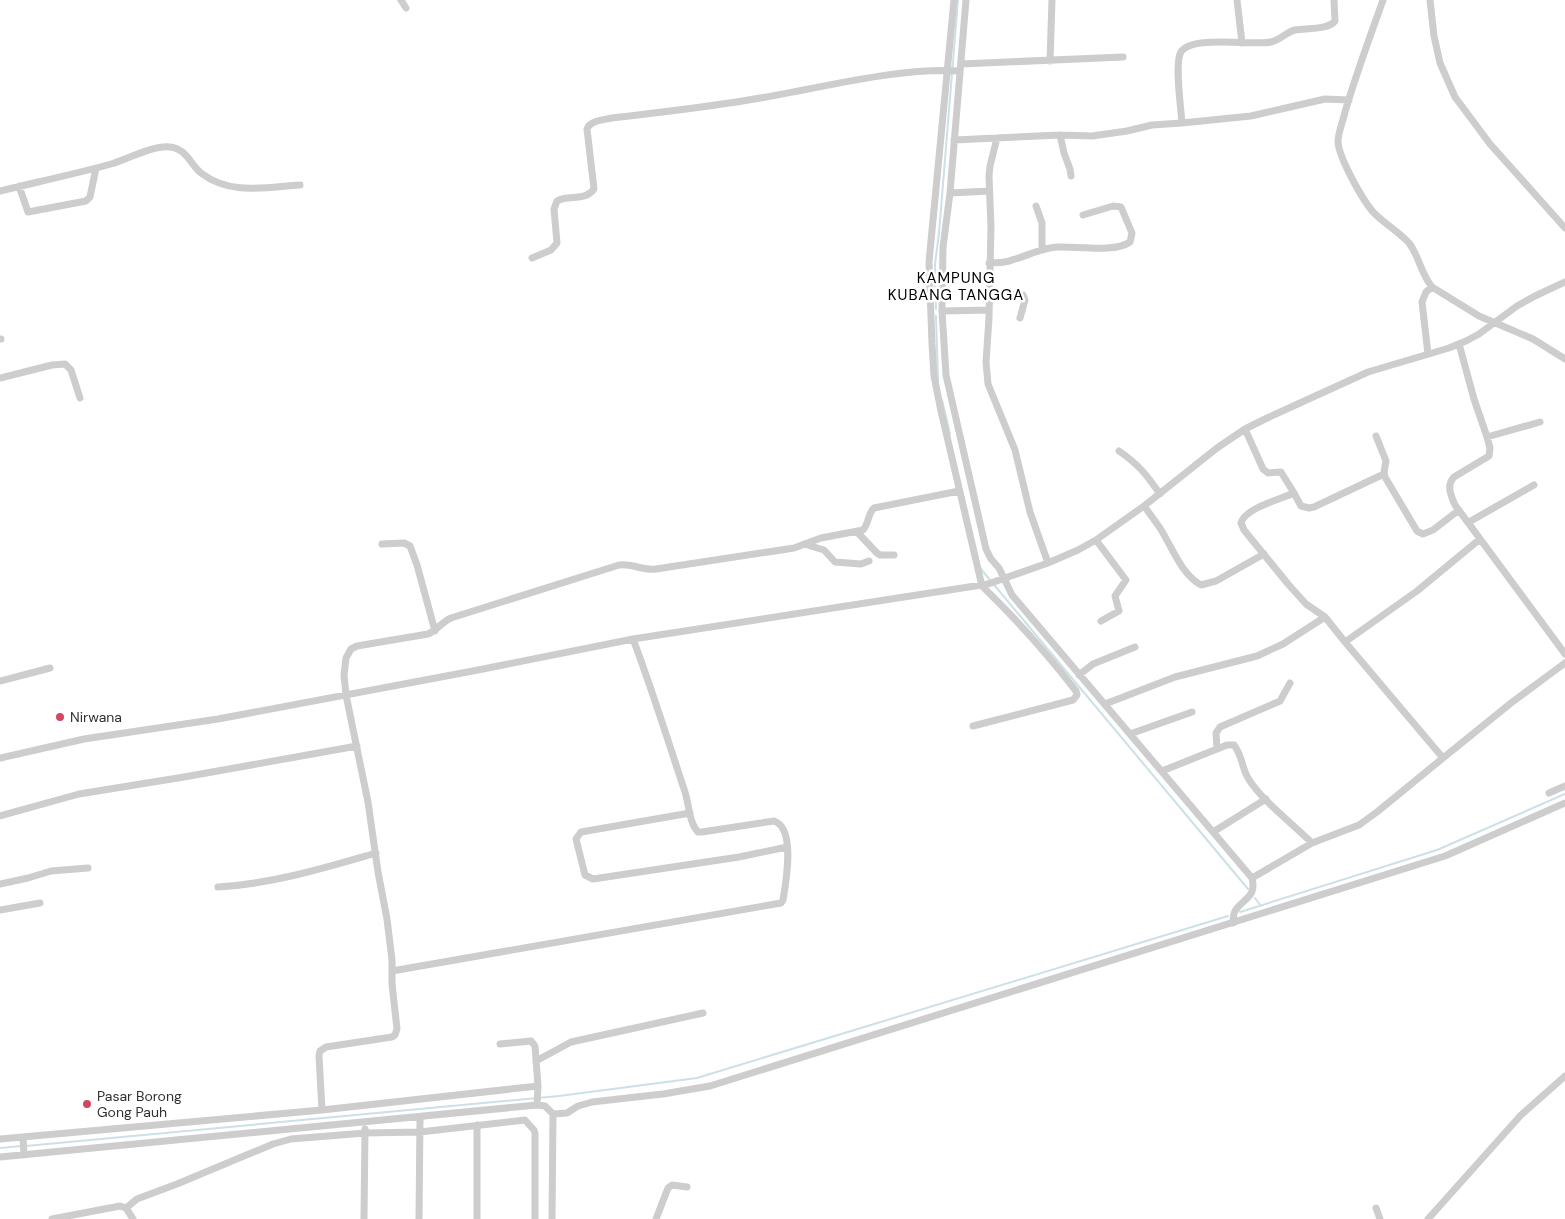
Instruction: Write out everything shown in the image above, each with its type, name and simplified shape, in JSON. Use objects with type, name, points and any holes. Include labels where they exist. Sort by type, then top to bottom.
[{"type":"street","points":[[402,0],[406,8]]},
{"type":"street","points":[[954,0],[954,140],[950,193],[942,249],[942,311],[946,375],[986,549],[991,559],[999,568],[1002,580],[1012,595],[1252,878],[1252,893],[1235,911],[1232,923]]},
{"type":"street","points":[[966,0],[955,70],[940,141],[929,262],[934,376],[959,491],[985,585],[1042,647],[1076,691],[1077,695],[1073,700],[973,726]]},
{"type":"street","points":[[1050,61],[1052,0]]},
{"type":"street","points":[[1238,0],[1242,43]]},
{"type":"street","points":[[1182,123],[1178,70],[1180,54],[1183,49],[1211,42],[1272,42],[1292,30],[1329,25],[1335,21],[1334,0]]},
{"type":"street","points":[[1383,0],[1349,100],[1338,141],[1340,152],[1374,213],[1410,245],[1432,287],[1493,324],[1533,339],[1565,359]]},
{"type":"street","points":[[1430,0],[1434,36],[1440,63],[1455,97],[1490,144],[1565,228]]},
{"type":"street","points":[[532,258],[551,250],[557,243],[554,209],[557,201],[563,198],[585,196],[594,189],[587,129],[587,126],[591,123],[612,118],[759,99],[894,75],[1050,61],[1123,57]]},
{"type":"street","points":[[954,140],[1060,135],[1092,136],[1152,125],[1251,116],[1325,98],[1349,100]]},
{"type":"street","points":[[1060,135],[1071,176]]},
{"type":"street","points":[[997,138],[990,166],[989,191],[991,227],[986,362],[988,384],[1015,450],[1028,506],[1048,563]]},
{"type":"street","points":[[0,191],[96,168],[157,148],[168,147],[184,153],[199,172],[208,178],[235,188],[252,190],[300,185]]},
{"type":"street","points":[[19,186],[28,212],[86,201],[90,197],[96,168]]},
{"type":"street","points":[[950,193],[989,191]]},
{"type":"street","points":[[1036,206],[1042,222],[1042,250]]},
{"type":"street","points":[[989,264],[1010,261],[1042,250],[1058,247],[1124,246],[1130,242],[1132,233],[1120,207],[1113,206],[1083,215]]},
{"type":"street","points":[[929,262],[942,249]]},
{"type":"street","points":[[0,758],[84,739],[218,719],[633,639],[955,588],[985,585],[1002,580],[1048,563],[1096,540],[1245,429],[1311,396],[1368,372],[1459,344],[1479,334],[1517,306],[1565,282]]},
{"type":"street","points":[[1428,354],[1422,302],[1426,292],[1432,287]]},
{"type":"street","points":[[990,293],[1023,295],[1025,300],[1020,318]]},
{"type":"street","points":[[942,311],[989,310]]},
{"type":"street","points":[[1459,344],[1490,448],[1489,456],[1450,480],[1449,487],[1452,499],[1565,654]]},
{"type":"street","points":[[0,378],[52,365],[65,364],[71,370],[80,398]]},
{"type":"street","points":[[1487,437],[1540,422]]},
{"type":"street","points":[[1245,429],[1264,469],[1268,473],[1281,472],[1301,506],[1304,507],[1314,507],[1384,474]]},
{"type":"street","points":[[1376,436],[1386,461],[1384,474],[1405,512],[1420,533],[1433,530],[1459,510]]},
{"type":"street","points":[[1119,452],[1137,464],[1160,494]]},
{"type":"street","points":[[1469,522],[1534,484]]},
{"type":"street","points":[[322,1110],[320,1051],[326,1047],[389,1038],[397,1033],[391,949],[370,810],[346,695],[344,666],[351,649],[357,646],[428,634],[451,618],[621,564],[656,570],[794,548],[821,538],[857,532],[865,528],[871,511],[874,508],[959,491]]},
{"type":"street","points":[[1294,493],[1253,510],[1242,520],[1244,530],[1306,604],[1325,617],[1443,758]]},
{"type":"street","points":[[1144,506],[1160,528],[1192,581],[1200,585],[1216,581],[1264,554]]},
{"type":"street","points":[[857,532],[880,555],[894,555]]},
{"type":"street","points":[[1345,642],[1417,591],[1480,539]]},
{"type":"street","points":[[1096,540],[1126,580],[1115,596],[1119,611],[1117,614],[1101,621]]},
{"type":"street","points":[[382,544],[404,543],[408,544],[412,549],[434,631]]},
{"type":"street","points":[[804,544],[824,550],[836,562],[861,564],[869,561]]},
{"type":"street","points":[[1105,704],[1175,677],[1257,656],[1283,644],[1325,617]]},
{"type":"street","points":[[392,971],[779,904],[783,900],[788,866],[787,847],[785,829],[777,822],[702,832],[698,832],[693,826],[657,704],[633,639]]},
{"type":"street","points":[[1079,675],[1093,664],[1135,647]]},
{"type":"street","points":[[1252,878],[1312,843],[1359,825],[1511,703],[1565,663]]},
{"type":"street","points":[[0,681],[50,668]]},
{"type":"street","points":[[1217,749],[1216,733],[1220,727],[1280,701],[1290,683]]},
{"type":"street","points":[[1130,734],[1192,712]]},
{"type":"street","points":[[1162,771],[1217,749],[1231,744],[1234,745],[1248,778],[1266,799],[1312,843]]},
{"type":"street","points":[[0,816],[79,794],[357,746]]},
{"type":"street","points":[[1549,793],[1565,786]]},
{"type":"street","points":[[1213,832],[1266,799]]},
{"type":"street","points":[[553,1114],[567,1113],[578,1106],[592,1102],[663,1094],[710,1086],[1445,856],[1565,803]]},
{"type":"street","points":[[690,813],[581,832],[576,839],[585,875],[592,879],[739,857],[787,847]]},
{"type":"street","points":[[218,887],[270,880],[327,868],[376,853]]},
{"type":"street","points":[[0,884],[51,871],[88,868]]},
{"type":"street","points":[[0,910],[40,903]]},
{"type":"street","points":[[536,1061],[571,1042],[703,1013]]},
{"type":"street","points":[[500,1044],[531,1041],[534,1046],[536,1061],[537,1103]]},
{"type":"street","points":[[1428,1219],[1520,1115],[1565,1076]]},
{"type":"street","points":[[0,1139],[538,1089]]},
{"type":"street","points":[[0,1158],[24,1154],[420,1118],[537,1103],[545,1106],[553,1114],[552,1219]]},
{"type":"street","points":[[419,1219],[420,1118]]},
{"type":"street","points":[[126,1208],[137,1199],[282,1140],[365,1133],[420,1132],[525,1120],[534,1130],[535,1219]]},
{"type":"street","points":[[364,1219],[365,1123]]},
{"type":"street","points":[[477,1125],[477,1219]]},
{"type":"street","points":[[23,1138],[24,1154]]},
{"type":"street","points":[[656,1219],[668,1188],[672,1185],[687,1186]]},
{"type":"street","points":[[52,1219],[114,1206],[126,1208],[133,1219]]},
{"type":"street","points":[[1376,1208],[1380,1219]]},
{"type":"waterway","points":[[936,309],[935,264],[958,0]]},
{"type":"waterway","points":[[936,316],[938,381]]},
{"type":"waterway","points":[[942,400],[950,434]]},
{"type":"waterway","points":[[980,568],[1248,889]]},
{"type":"waterway","points":[[1240,912],[1437,850],[1565,794]]},
{"type":"waterway","points":[[1255,898],[1261,906]]},
{"type":"waterway","points":[[26,1146],[559,1096],[697,1078],[1228,916]]},
{"type":"waterway","points":[[0,1148],[21,1146]]},
{"type":"place","name":"Nirwana","points":[[60,717]]},
{"type":"place","name":"Pasar Borong Gong Pauh","points":[[87,1104]]},
{"type":"district","name":"KAMPUNG KUBANG TANGGA","points":[[956,286]]}]
